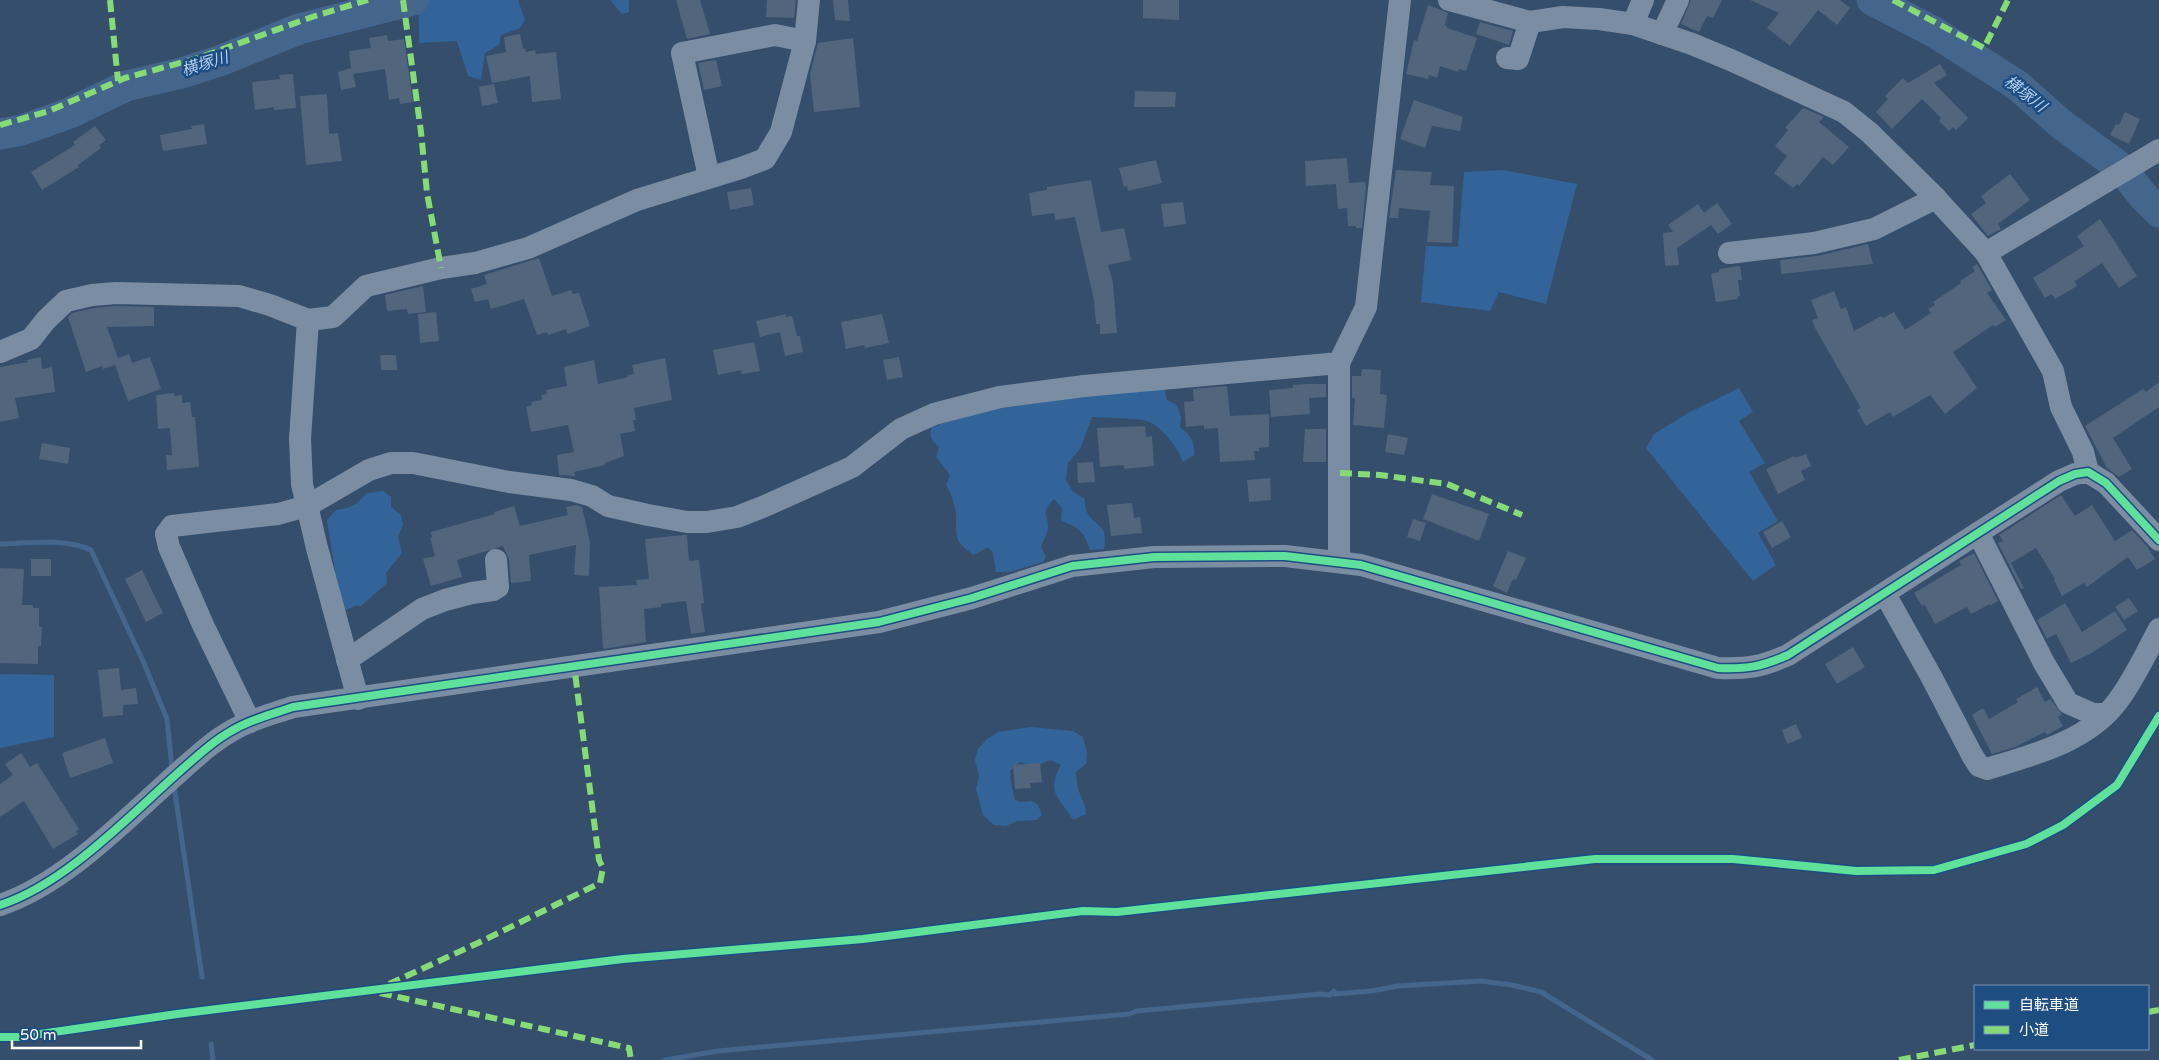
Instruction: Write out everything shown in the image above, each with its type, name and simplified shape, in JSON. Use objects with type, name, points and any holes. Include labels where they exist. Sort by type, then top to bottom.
[{"type":"street","points":[[0,352],[31,339],[46,320],[66,301],[92,295],[116,293],[238,296],[270,305],[308,320],[333,317],[366,286],[441,268],[475,263],[528,248],[637,200],[765,159],[781,132],[805,41],[809,0]]},
{"type":"street","points":[[1338,562],[1340,363],[1366,307],[1400,0]]},
{"type":"street","points":[[1450,0],[1484,4],[1530,22],[1563,17],[1599,19],[1633,24],[1734,61],[1844,112],[1870,134],[1936,198],[1986,254],[2053,371],[2061,406],[2083,452],[2088,472]]},
{"type":"street","points":[[1633,24],[1643,0]]},
{"type":"street","points":[[1662,34],[1678,0]]},
{"type":"street","points":[[1507,58],[1518,59],[1530,22]]},
{"type":"street","points":[[710,177],[682,53],[775,35],[805,41]]},
{"type":"street","points":[[1986,254],[2159,150]]},
{"type":"street","points":[[1729,253],[1814,243],[1874,229],[1936,198]]},
{"type":"street","points":[[308,320],[300,439],[302,484],[358,699]]},
{"type":"street","points":[[250,722],[199,616],[169,547],[166,534],[172,526],[278,514],[307,506],[370,470],[391,463],[413,463],[509,482],[571,490],[592,496],[608,506],[686,522],[708,522],[737,517],[852,467],[901,429],[934,414],[1000,397],[1084,386],[1340,363]]},
{"type":"street","points":[[0,905],[24,895],[81,858],[200,753],[233,730],[293,707],[879,622],[972,598],[1072,566],[1154,556],[1213,555],[1284,556],[1361,565],[1718,668],[1740,669],[1763,666],[1788,655],[2059,480],[2075,474],[2088,472],[2106,483],[2159,540]]},
{"type":"street","points":[[1978,533],[2044,663],[2068,703],[2093,714],[2106,714]]},
{"type":"street","points":[[347,660],[422,609],[445,600],[493,590],[498,586],[496,560]]},
{"type":"street","points":[[1885,594],[1979,766],[1987,770],[2050,749],[2076,736],[2106,714],[2118,702],[2159,629]]},
{"type":"shaded area","points":[[422,0],[518,0],[525,20],[520,28],[501,35],[499,45],[485,53],[481,80],[468,76],[457,41],[419,43],[419,15]]},
{"type":"shaded area","points":[[610,0],[629,0],[629,12],[622,14]]},
{"type":"shaded area","points":[[1503,170],[1577,184],[1546,304],[1499,292],[1490,311],[1421,302],[1426,246],[1458,247],[1464,172]]},
{"type":"shaded area","points":[[1164,385],[1167,400],[1177,405],[1181,417],[1180,427],[1191,439],[1194,446],[1194,455],[1183,462],[1169,438],[1159,428],[1147,421],[1092,417],[1080,449],[1068,463],[1066,480],[1073,492],[1084,498],[1089,516],[1103,529],[1104,549],[1090,550],[1080,531],[1061,521],[1062,508],[1054,499],[1046,511],[1048,528],[1041,547],[1046,557],[1043,562],[1009,572],[996,572],[993,553],[988,547],[974,555],[960,544],[957,538],[954,502],[946,485],[950,475],[936,457],[939,447],[931,438],[932,427],[950,421],[960,414]]},
{"type":"shaded area","points":[[1739,388],[1753,412],[1739,421],[1765,463],[1749,472],[1778,521],[1758,533],[1776,565],[1753,581],[1646,448],[1654,434],[1688,413]]},
{"type":"shaded area","points":[[383,491],[391,497],[391,507],[401,515],[403,525],[398,536],[402,553],[386,573],[387,583],[361,606],[355,606],[344,611],[334,580],[335,570],[327,520],[336,510],[356,504],[367,493]]},
{"type":"shaded area","points":[[0,674],[54,675],[54,737],[0,748]]},
{"type":"shaded area","points":[[1031,727],[1073,731],[1083,737],[1087,753],[1086,764],[1076,772],[1078,789],[1086,814],[1073,820],[1056,795],[1054,783],[1061,765],[1050,760],[1034,767],[1020,762],[1010,771],[1015,800],[1021,802],[1032,801],[1038,805],[1042,815],[1036,820],[1017,821],[1006,826],[994,825],[983,815],[976,789],[979,777],[975,760],[978,749],[987,739],[998,732]]},
{"type":"building","points":[[676,0],[700,0],[710,34],[687,39]]},
{"type":"building","points":[[767,0],[796,0],[794,18],[766,17]]},
{"type":"building","points":[[833,0],[848,0],[850,21],[835,20]]},
{"type":"building","points":[[1143,0],[1179,0],[1179,20],[1143,18]]},
{"type":"building","points":[[1691,0],[1722,0],[1713,18],[1707,16],[1699,32],[1681,24]]},
{"type":"building","points":[[1750,0],[1840,0],[1850,8],[1837,25],[1818,10],[1790,46],[1767,28],[1779,13]]},
{"type":"building","points":[[1428,5],[1448,13],[1445,25],[1447,28],[1477,38],[1466,71],[1459,69],[1458,72],[1440,66],[1437,78],[1429,75],[1428,79],[1406,74],[1414,40],[1417,41]]},
{"type":"building","points":[[1480,22],[1513,31],[1509,45],[1476,34]]},
{"type":"building","points":[[520,34],[523,49],[525,48],[526,52],[535,50],[536,54],[556,52],[561,99],[532,102],[530,76],[492,83],[486,56],[506,52],[504,37]]},
{"type":"building","points":[[387,35],[388,41],[404,39],[413,102],[400,104],[399,98],[389,100],[385,69],[353,74],[356,87],[341,90],[338,72],[351,68],[349,51],[371,48],[369,38]]},
{"type":"building","points":[[853,38],[860,107],[814,112],[810,74],[818,43]]},
{"type":"building","points":[[716,60],[722,86],[704,90],[698,63]]},
{"type":"building","points":[[1940,64],[1947,75],[1934,83],[1968,118],[1956,130],[1953,127],[1949,131],[1939,121],[1941,118],[1922,99],[1892,129],[1876,112],[1888,99],[1885,96],[1903,78],[1908,83]]},
{"type":"building","points":[[293,74],[296,108],[274,110],[274,107],[255,110],[252,82],[280,79],[279,75]]},
{"type":"building","points":[[494,84],[498,103],[482,106],[479,87]]},
{"type":"building","points":[[1135,91],[1176,92],[1175,107],[1134,107]]},
{"type":"building","points":[[327,94],[329,134],[338,133],[342,161],[306,165],[300,96]]},
{"type":"building","points":[[1414,100],[1463,117],[1460,131],[1432,126],[1425,148],[1400,139]]},
{"type":"building","points":[[1803,108],[1824,117],[1819,122],[1849,147],[1833,165],[1823,157],[1799,186],[1797,184],[1793,188],[1774,173],[1787,156],[1775,146],[1788,130],[1785,128]]},
{"type":"building","points":[[2125,112],[2140,119],[2129,144],[2110,135],[2116,124],[2119,125]]},
{"type":"building","points":[[204,124],[207,144],[163,151],[160,135],[192,129],[191,126]]},
{"type":"building","points":[[95,126],[106,140],[99,145],[101,148],[78,165],[79,167],[42,190],[31,172],[75,145],[73,142]]},
{"type":"building","points":[[1347,158],[1349,183],[1365,182],[1362,228],[1348,226],[1347,208],[1338,209],[1336,184],[1306,186],[1305,161]]},
{"type":"building","points":[[1156,160],[1162,183],[1128,191],[1127,186],[1124,187],[1119,168]]},
{"type":"building","points":[[1396,170],[1432,172],[1430,185],[1454,186],[1452,243],[1427,242],[1430,211],[1399,208],[1398,218],[1389,218]]},
{"type":"building","points":[[2010,174],[2030,200],[1998,224],[2001,229],[1988,236],[1971,214],[1986,203],[1981,196]]},
{"type":"building","points":[[1091,180],[1101,232],[1124,228],[1131,260],[1108,265],[1113,283],[1117,333],[1100,334],[1100,324],[1096,324],[1094,300],[1075,217],[1055,220],[1054,213],[1032,216],[1029,193],[1047,190],[1047,187]]},
{"type":"building","points":[[751,188],[754,205],[730,210],[727,192]]},
{"type":"building","points":[[1183,202],[1186,224],[1164,227],[1161,204]]},
{"type":"building","points":[[1717,203],[1732,224],[1718,234],[1711,225],[1677,248],[1679,265],[1665,266],[1663,233],[1673,232],[1668,225],[1698,204],[1704,213]]},
{"type":"building","points":[[2100,219],[2137,276],[2119,288],[2102,263],[2075,281],[2077,286],[2055,299],[2052,294],[2045,298],[2033,278],[2084,246],[2077,236]]},
{"type":"building","points":[[1868,244],[1873,264],[1781,274],[1780,260],[1817,256]]},
{"type":"building","points":[[539,258],[552,296],[571,290],[573,294],[579,293],[590,326],[567,334],[566,329],[548,335],[547,332],[537,335],[524,299],[491,309],[488,299],[475,302],[471,289],[487,284],[484,275]]},
{"type":"building","points":[[1977,264],[1992,290],[1987,293],[2006,320],[1995,327],[1993,325],[1953,352],[1977,388],[1945,414],[1930,395],[1893,417],[1890,412],[1866,426],[1857,410],[1861,408],[1815,328],[1812,320],[1818,318],[1811,300],[1834,291],[1841,309],[1846,307],[1854,331],[1881,316],[1883,318],[1894,312],[1905,330],[1931,313],[1928,309],[1935,305],[1933,302],[1975,271],[1972,267]]},
{"type":"building","points":[[1740,266],[1742,280],[1738,280],[1740,296],[1737,297],[1738,299],[1716,302],[1711,274],[1719,272],[1719,269]]},
{"type":"building","points":[[423,286],[426,312],[408,314],[407,309],[387,311],[385,295]]},
{"type":"building","points":[[116,306],[154,307],[154,326],[107,327],[118,358],[129,354],[132,363],[150,357],[161,389],[128,401],[115,365],[103,369],[102,366],[86,372],[68,317],[72,313]]},
{"type":"building","points":[[436,312],[439,341],[420,343],[418,314]]},
{"type":"building","points":[[786,314],[786,317],[792,316],[797,336],[800,336],[803,352],[785,356],[780,332],[760,337],[756,321]]},
{"type":"building","points":[[882,314],[889,343],[865,348],[864,345],[846,349],[841,322]]},
{"type":"building","points":[[754,342],[760,371],[742,374],[741,370],[718,375],[713,350]]},
{"type":"building","points":[[380,355],[396,355],[397,370],[381,370]]},
{"type":"building","points":[[41,357],[42,369],[52,367],[55,392],[15,398],[19,418],[0,422],[0,367],[28,362],[27,360]]},
{"type":"building","points":[[899,357],[903,377],[887,380],[883,360]]},
{"type":"building","points":[[665,358],[672,400],[634,408],[636,420],[633,420],[635,431],[620,434],[624,456],[605,463],[605,465],[574,472],[575,476],[559,475],[557,455],[574,452],[568,425],[531,432],[526,407],[532,405],[531,402],[542,400],[541,395],[547,394],[546,390],[567,386],[564,367],[594,360],[598,384],[634,374],[632,365]]},
{"type":"building","points":[[1362,369],[1381,370],[1380,394],[1387,395],[1384,428],[1353,425],[1355,398],[1352,398],[1352,376],[1361,376]]},
{"type":"building","points":[[2159,382],[2159,407],[2113,438],[2132,469],[2119,477],[2107,468],[2085,426],[2143,389],[2146,392]]},
{"type":"building","points":[[1326,384],[1326,397],[1309,398],[1310,414],[1271,417],[1269,390],[1293,388],[1293,385]]},
{"type":"building","points":[[1227,386],[1230,416],[1269,414],[1269,447],[1259,448],[1259,451],[1254,451],[1255,460],[1220,462],[1218,428],[1204,429],[1204,425],[1186,427],[1184,402],[1194,401],[1193,389]]},
{"type":"building","points":[[174,393],[174,396],[182,395],[182,403],[190,402],[192,417],[195,417],[199,467],[167,470],[166,455],[172,455],[170,428],[158,429],[156,395]]},
{"type":"building","points":[[1145,426],[1146,437],[1152,436],[1154,466],[1124,469],[1124,465],[1100,467],[1097,428]]},
{"type":"building","points":[[1305,429],[1326,429],[1326,462],[1303,462]]},
{"type":"building","points":[[1388,434],[1408,438],[1404,455],[1385,452]]},
{"type":"building","points":[[42,443],[70,448],[68,464],[39,459]]},
{"type":"building","points":[[1806,454],[1811,466],[1801,471],[1805,480],[1778,494],[1766,469],[1794,456],[1795,458]]},
{"type":"building","points":[[1093,462],[1095,482],[1078,483],[1077,463]]},
{"type":"building","points":[[1270,478],[1271,500],[1249,502],[1247,480]]},
{"type":"building","points":[[1432,494],[1489,514],[1479,541],[1423,519]]},
{"type":"building","points":[[2061,495],[2075,516],[2092,505],[2115,541],[2132,530],[2147,546],[2155,559],[2137,570],[2128,557],[2087,587],[2084,583],[2062,596],[2055,579],[2036,548],[2011,563],[2024,588],[2021,589],[1998,543],[2003,541],[1999,535]]},
{"type":"building","points":[[1132,503],[1134,518],[1140,517],[1142,533],[1111,536],[1107,505]]},
{"type":"building","points":[[576,505],[582,507],[590,542],[589,576],[574,575],[576,545],[529,555],[531,581],[511,583],[509,559],[503,546],[457,560],[462,577],[431,586],[423,559],[435,556],[430,538],[432,537],[431,532],[495,514],[494,512],[514,506],[520,526],[568,515],[566,507]]},
{"type":"building","points":[[1413,519],[1426,523],[1420,541],[1407,537]]},
{"type":"building","points":[[1782,521],[1791,537],[1772,548],[1763,532]]},
{"type":"building","points":[[687,535],[689,561],[699,560],[704,603],[701,604],[705,632],[691,634],[686,601],[661,604],[661,607],[644,609],[646,642],[603,649],[599,587],[637,585],[636,580],[649,579],[645,539]]},
{"type":"building","points":[[1508,551],[1526,558],[1516,580],[1513,579],[1507,593],[1493,586]]},
{"type":"building","points":[[1974,553],[1998,601],[1971,614],[1967,607],[1935,624],[1925,605],[1922,606],[1914,593],[1961,565],[1959,561]]},
{"type":"building","points":[[31,559],[51,559],[51,576],[31,576]]},
{"type":"building","points":[[0,568],[24,569],[22,605],[33,605],[33,608],[39,608],[39,627],[42,627],[41,646],[38,646],[38,664],[0,663]]},
{"type":"building","points":[[142,570],[163,613],[146,622],[125,579]]},
{"type":"building","points":[[2129,598],[2138,611],[2124,620],[2115,607]]},
{"type":"building","points":[[2065,603],[2082,632],[2115,611],[2127,630],[2090,654],[2071,663],[2056,634],[2047,639],[2037,620]]},
{"type":"building","points":[[1853,647],[1865,667],[1837,684],[1825,664]]},
{"type":"building","points":[[119,668],[121,690],[136,688],[138,704],[123,705],[123,715],[103,717],[98,670]]},
{"type":"building","points":[[2037,687],[2045,702],[2050,699],[2062,714],[2058,717],[2063,726],[2047,735],[2045,732],[2015,747],[1992,754],[1972,715],[1983,708],[1989,719],[2018,702],[2016,699]]},
{"type":"building","points":[[1796,724],[1802,738],[1787,744],[1782,730]]},
{"type":"building","points":[[105,738],[113,763],[70,778],[62,753]]},
{"type":"building","points":[[21,753],[30,767],[37,763],[79,829],[76,831],[78,834],[53,849],[24,801],[0,817],[0,784],[13,775],[5,764]]},
{"type":"building","points":[[1040,763],[1042,782],[1030,783],[1031,788],[1015,789],[1013,765]]},
{"type":"waterway","name":"横塚川","points":[[0,134],[22,130],[70,113],[126,86],[182,73],[222,60],[299,29],[413,0]]},
{"type":"waterway","name":"横塚川","points":[[1872,0],[1934,32],[2017,85],[2061,124],[2120,167],[2144,197],[2159,212]]},
{"type":"waterway","points":[[0,544],[58,543],[81,546],[91,550],[143,661],[167,719],[172,768]]},
{"type":"waterway","points":[[174,786],[202,977]]},
{"type":"waterway","points":[[665,1060],[718,1051],[1129,1014],[1137,1011],[1320,994],[1330,995],[1334,991],[1335,994],[1371,991],[1398,986],[1481,981],[1512,985],[1541,992],[1652,1060]]},
{"type":"waterway","points":[[211,1044],[213,1060]]},
{"type":"marked path","points":[[110,0],[118,81]]},
{"type":"marked path","points":[[0,125],[49,111],[125,78],[198,58],[312,17],[368,0]]},
{"type":"marked path","points":[[403,0],[421,132],[427,193],[441,268]]},
{"type":"marked path","points":[[1893,0],[1984,48],[2008,0]]},
{"type":"marked path","points":[[1340,473],[1380,475],[1447,484],[1522,515]]},
{"type":"marked path","points":[[389,984],[600,883],[603,868],[599,860],[574,665]]},
{"type":"marked path","points":[[380,993],[629,1048],[631,1060]]},
{"type":"marked path","points":[[2149,1012],[2159,1010]]},
{"type":"marked path","points":[[1899,1060],[1974,1045]]},
{"type":"cycle path","points":[[0,905],[24,895],[72,866],[219,739],[247,723],[293,707],[879,622],[972,598],[1072,566],[1154,557],[1285,556],[1361,565],[1718,668],[1738,668],[1762,665],[1788,655],[2059,481],[2075,474],[2088,472],[2106,483],[2159,540]]},
{"type":"cycle path","points":[[0,1037],[20,1037],[177,1014],[623,959],[863,939],[1083,911],[1117,912],[1595,859],[1733,859],[1856,871],[1934,870],[2026,844],[2063,825],[2117,785],[2159,716]]}]
